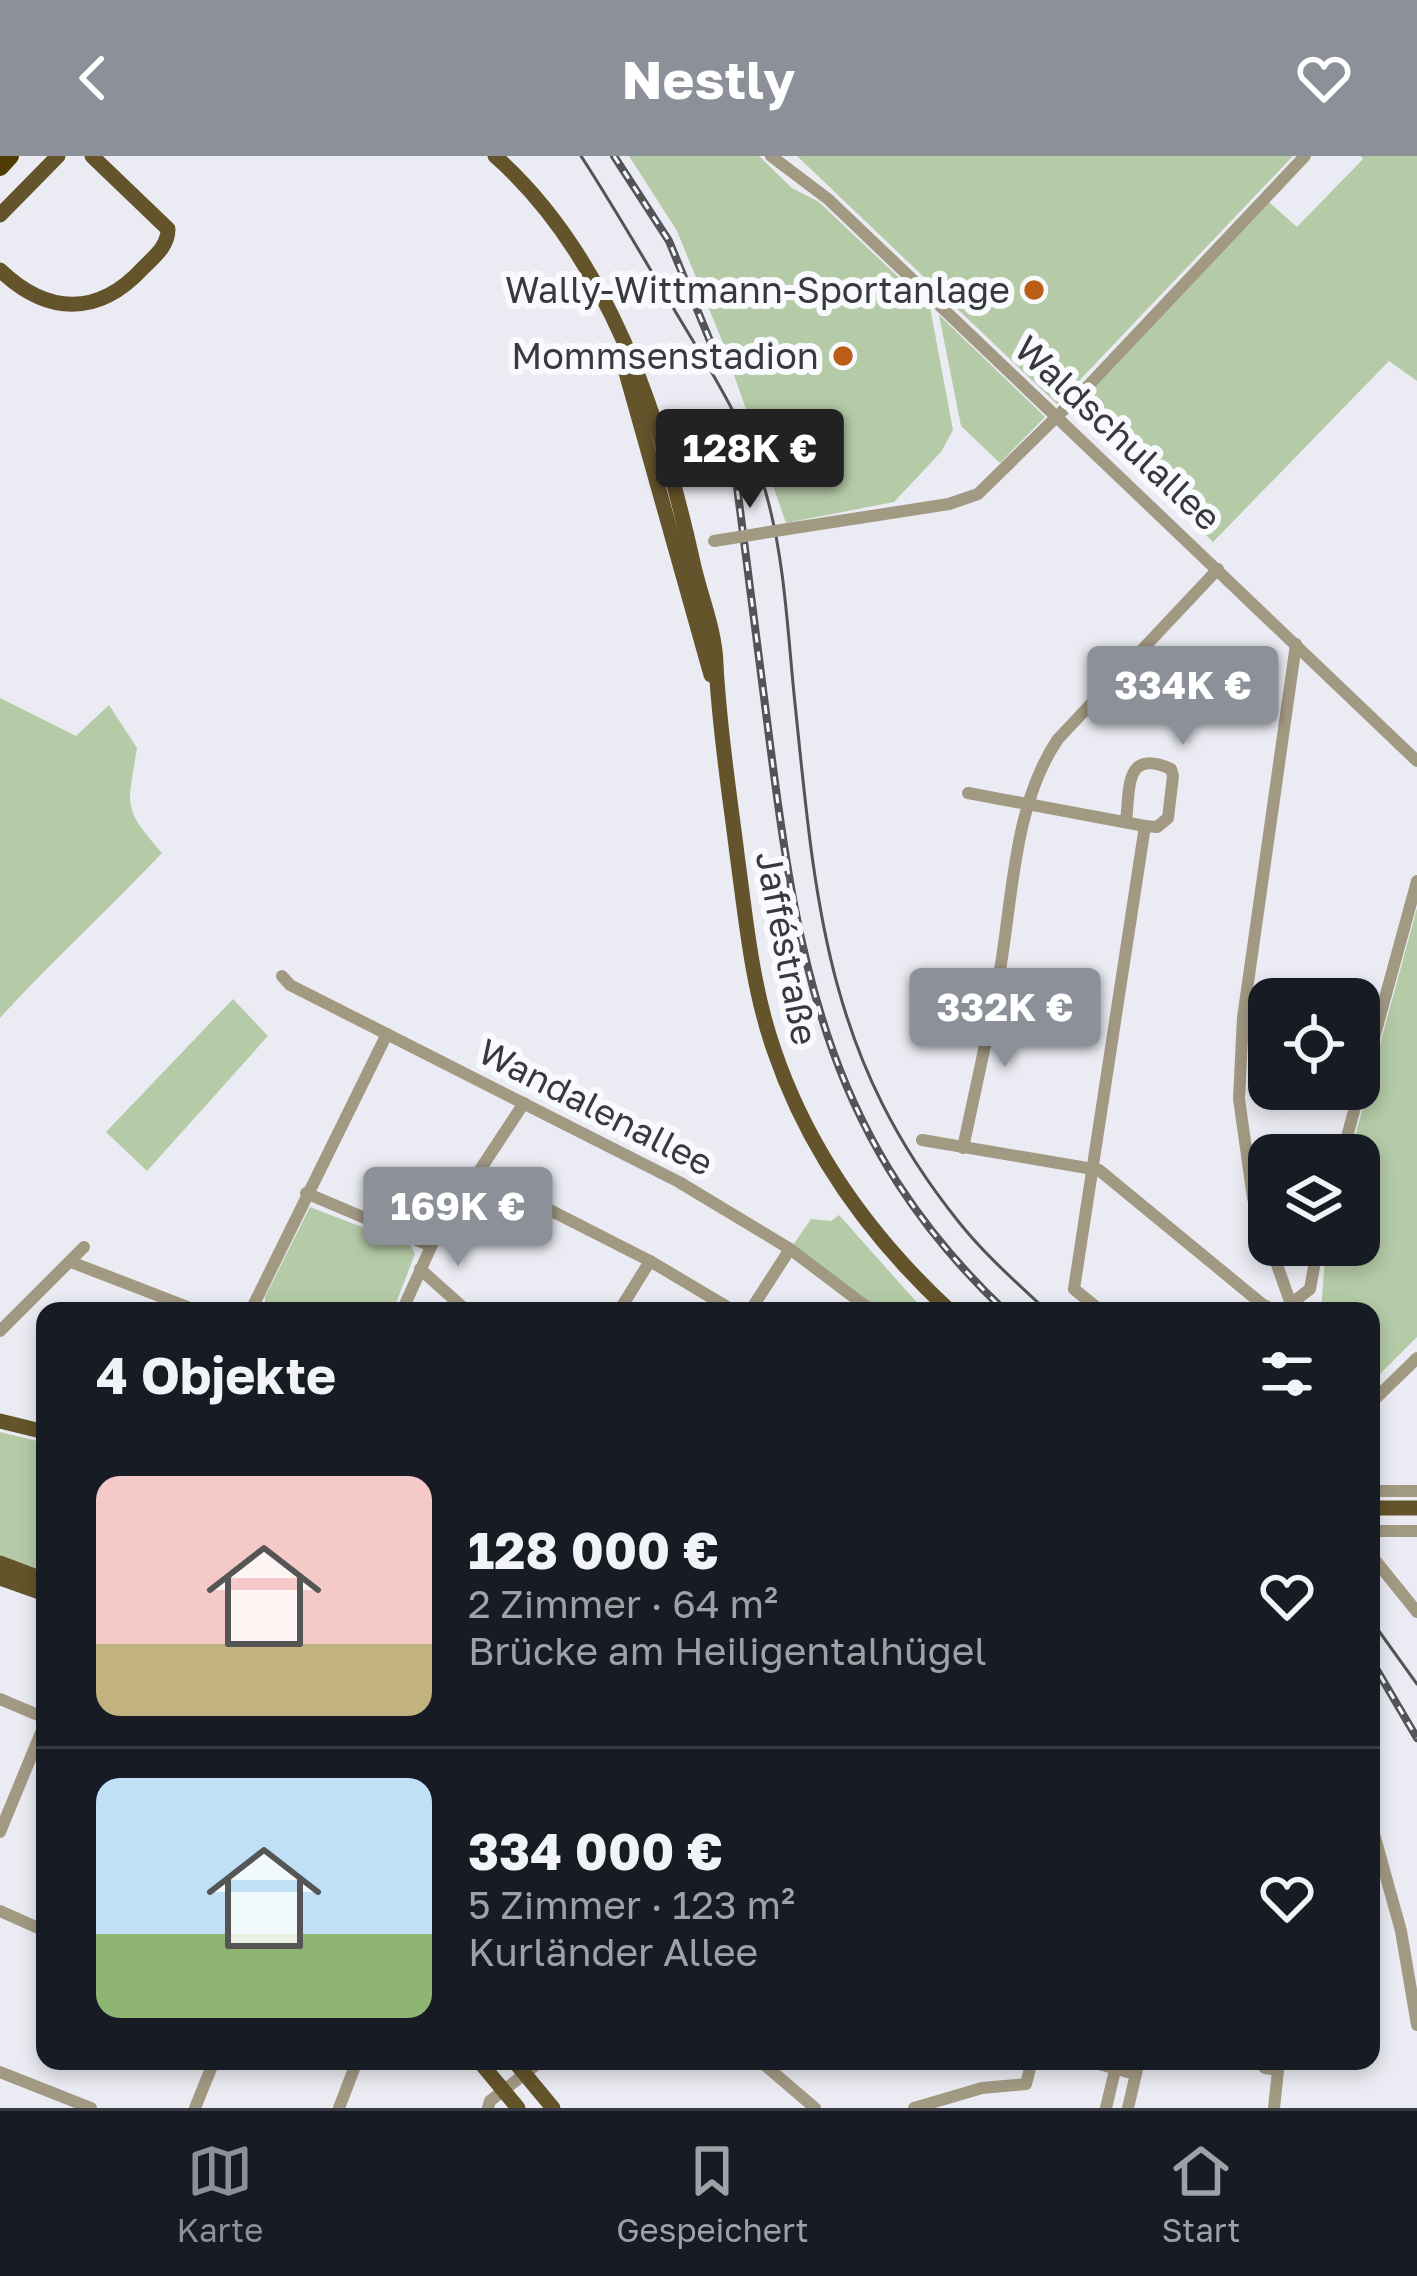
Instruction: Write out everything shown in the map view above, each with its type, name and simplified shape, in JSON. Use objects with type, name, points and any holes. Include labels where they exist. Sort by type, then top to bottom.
[{"type":"highway","points":[[0,166],[10,156]]},
{"type":"main road","points":[[0,215],[58,156]]},
{"type":"main road","points":[[0,270],[44,301],[93,302],[117,291],[166,244],[168,229],[92,156]]},
{"type":"main road","name":"Jafféstraße","points":[[495,156],[566,234],[621,343],[623,364],[714,647],[750,951],[778,1061],[806,1127],[836,1180],[935,1302]]},
{"type":"main road","points":[[5,1419],[36,1429]]},
{"type":"main road","points":[[1380,1508],[1417,1508]]},
{"type":"main road","points":[[0,1563],[36,1577]]},
{"type":"main road","points":[[0,1578],[36,1591]]},
{"type":"main road","points":[[486,2070],[518,2108]]},
{"type":"main road","points":[[521,2070],[553,2108]]},
{"type":"street","name":"Waldschulallee","points":[[772,156],[829,199],[1417,761]]},
{"type":"street","points":[[682,547],[965,500],[989,485],[1305,156]]},
{"type":"street","points":[[963,1148],[1038,770],[1058,739],[1218,569]]},
{"type":"street","points":[[1296,644],[1243,1018],[1239,1099],[1253,1198],[1298,1302]]},
{"type":"street","points":[[968,794],[1028,806],[1145,826],[1157,827],[1168,818],[1171,769],[1137,765],[1126,822]]},
{"type":"street","points":[[1090,1302],[1074,1289],[1145,826]]},
{"type":"street","points":[[1348,1134],[1417,881]]},
{"type":"street","name":"Wandalenallee","points":[[282,976],[290,985],[679,1182],[790,1249],[860,1302]]},
{"type":"street","points":[[252,1302],[387,1034]]},
{"type":"street","points":[[406,1302],[431,1246],[524,1103]]},
{"type":"street","points":[[922,1140],[1099,1170],[1260,1302]]},
{"type":"street","points":[[477,1173],[650,1261],[719,1302]]},
{"type":"street","points":[[306,1193],[431,1246]]},
{"type":"street","points":[[0,1331],[84,1247]]},
{"type":"street","points":[[756,1302],[790,1249]]},
{"type":"street","points":[[625,1302],[650,1261]]},
{"type":"street","points":[[70,1262],[174,1302]]},
{"type":"street","points":[[1301,1302],[1310,1289],[1314,1266]]},
{"type":"street","points":[[420,1269],[457,1302]]},
{"type":"street","points":[[1380,1394],[1417,1358]]},
{"type":"street","points":[[1380,1491],[1417,1491]]},
{"type":"street","points":[[1380,1531],[1417,1531]]},
{"type":"street","points":[[1380,1566],[1417,1612]]},
{"type":"street","points":[[0,1699],[36,1716]]},
{"type":"street","points":[[0,1832],[36,1742]]},
{"type":"street","points":[[1380,1856],[1404,1944],[1417,2025]]},
{"type":"street","points":[[0,1911],[36,1926]]},
{"type":"street","points":[[195,2108],[210,2070]]},
{"type":"street","points":[[339,2108],[354,2070]]},
{"type":"street","points":[[488,2108],[517,2070]]},
{"type":"street","points":[[770,2070],[814,2108]]},
{"type":"street","points":[[914,2108],[982,2088],[1026,2084],[1030,2070]]},
{"type":"street","points":[[1106,2108],[1115,2070]]},
{"type":"street","points":[[1110,2090],[1129,2102],[1136,2070]]},
{"type":"street","points":[[1274,2108],[1278,2070]]},
{"type":"street","points":[[0,2072],[91,2108]]},
{"type":"green space","name":"Mommsenstadion","points":[[629,156],[759,156],[792,188],[819,202],[930,307],[953,430],[941,452],[894,502],[786,523],[721,338],[677,231]]},
{"type":"green space","name":"Wally-Wittmann-Sportanlage","points":[[797,156],[1293,156],[1057,404]]},
{"type":"green space","points":[[1361,156],[1417,156],[1417,381],[1389,361],[1213,542],[1073,407],[1269,202],[1297,227]]},
{"type":"green space","points":[[939,315],[1045,417],[1000,463],[961,426]]},
{"type":"green space","points":[[0,698],[76,736],[109,705],[137,748],[130,795],[134,815],[162,853],[0,1018]]},
{"type":"green space","points":[[1417,908],[1417,1337],[1380,1374],[1380,1302],[1322,1302],[1324,1266],[1380,1266],[1380,1134],[1356,1134],[1362,1110],[1380,1110],[1380,1044]]},
{"type":"green space","points":[[233,999],[268,1036],[147,1171],[106,1132]]},
{"type":"green space","points":[[310,1207],[411,1246],[415,1254],[396,1302],[265,1302]]},
{"type":"green space","points":[[839,1215],[916,1302],[868,1302],[793,1245],[811,1219],[831,1221]]},
{"type":"green space","points":[[0,1432],[36,1441],[36,1572],[0,1558]]},
{"type":"tram line","points":[[581,156],[715,378],[759,472],[782,577],[822,918],[855,1041],[915,1161],[968,1233],[1037,1302]]},
{"type":"tram line","points":[[1380,1633],[1417,1684]]},
{"type":"railway","points":[[614,156],[669,241],[715,353]]},
{"type":"railway","points":[[733,455],[794,905],[833,1051],[861,1119],[899,1184],[946,1248],[997,1302]]},
{"type":"railway","points":[[1380,1675],[1417,1738]]},
{"type":"place","name":"Wally-Wittmann-Sportanlage","points":[[1034,290]]},
{"type":"place","name":"Mommsenstadion","points":[[843,356]]}]
